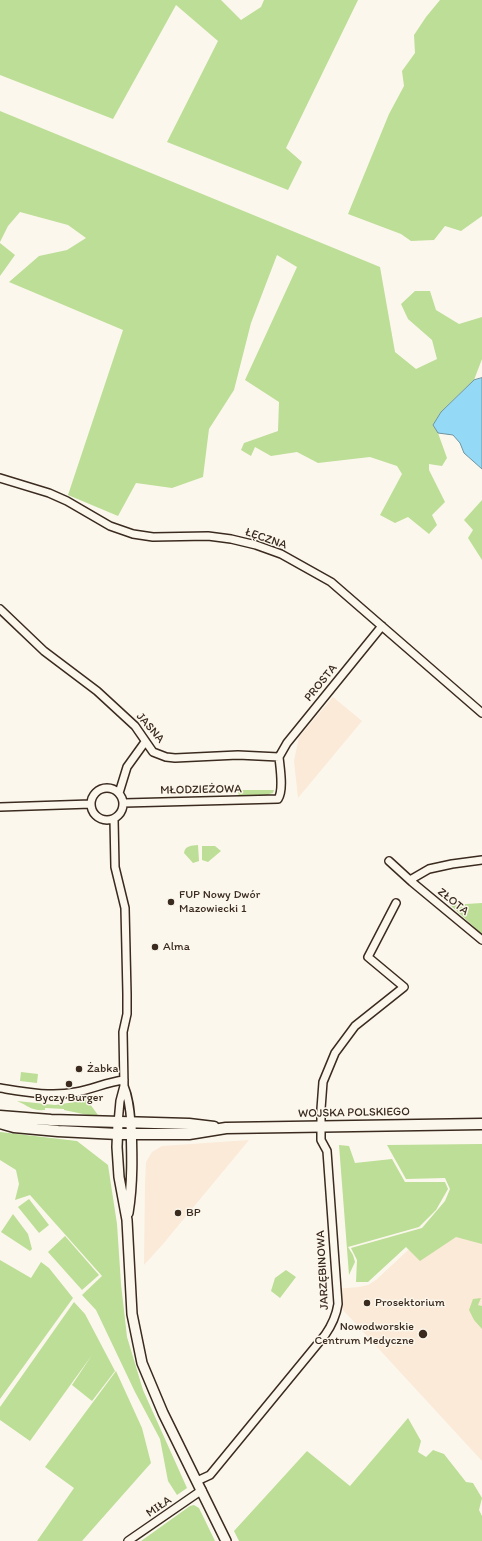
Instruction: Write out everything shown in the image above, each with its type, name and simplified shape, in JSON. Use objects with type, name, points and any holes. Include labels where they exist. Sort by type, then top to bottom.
[{"type":"main road","name":"WOJSKA POLSKIEGO","points":[[0,1116],[118,1123],[189,1124],[226,1128],[482,1124]]},
{"type":"main road","name":"WOJSKA POLSKIEGO","points":[[0,1123],[14,1127],[58,1132],[132,1135],[189,1134],[226,1128]]},
{"type":"street","name":"ŁĘCZNA","points":[[0,478],[49,493],[67,501],[110,526],[133,534],[153,536],[208,536],[231,539],[256,545],[281,554],[331,582],[482,713]]},
{"type":"street","name":"JASNA","points":[[0,609],[44,651],[97,691],[135,726],[153,752],[166,757],[175,758],[238,755],[279,757]]},
{"type":"street","name":"PROSTA","points":[[279,757],[287,743],[382,626]]},
{"type":"street","points":[[119,793],[127,768],[145,742]]},
{"type":"street","name":"MŁODZIEŻOWA","points":[[124,803],[278,799],[281,790],[279,757]]},
{"type":"street","points":[[105,788],[113,789],[119,793],[124,803],[123,809],[119,815],[114,819],[107,820],[95,815],[91,804],[93,797],[98,791],[105,788]]},
{"type":"street","points":[[0,806],[91,804]]},
{"type":"street","points":[[114,819],[115,867],[125,908],[127,1014],[123,1032],[124,1083],[120,1102],[118,1134],[120,1177],[127,1220],[132,1314],[142,1364],[163,1413],[226,1541]]},
{"type":"street","points":[[410,880],[429,869],[482,860]]},
{"type":"street","name":"ZŁOTA","points":[[389,861],[482,940]]},
{"type":"street","name":"JARZĘBINOWA","points":[[199,1486],[236,1444],[325,1335],[333,1324],[337,1314],[338,1304],[327,1151],[321,1140],[323,1082],[335,1053],[355,1026],[404,987],[368,957],[396,903]]},
{"type":"street","points":[[0,1088],[45,1094],[67,1094],[86,1090],[114,1081],[124,1083]]},
{"type":"street","points":[[124,1083],[130,1105],[132,1135],[131,1197],[127,1220]]},
{"type":"street","name":"MIŁA","points":[[128,1541],[199,1486]]},
{"type":"shaded area","points":[[333,697],[362,721],[298,798],[294,761],[299,737]]},
{"type":"shaded area","points":[[249,1140],[144,1265],[146,1162],[152,1152],[162,1146]]},
{"type":"shaded area","name":"Nowodworskie Centrum Medyczne","points":[[482,1181],[482,1461],[343,1310],[339,1303],[335,1289],[359,1287],[368,1285],[376,1280]]},
{"type":"green space","points":[[0,0],[221,0],[241,20],[261,7],[264,0],[358,0],[286,148],[302,162],[288,190],[167,142],[218,41],[176,5],[113,119],[0,75]]},
{"type":"green space","points":[[440,0],[482,0],[482,216],[461,231],[445,226],[434,240],[411,241],[401,234],[348,214],[389,114],[404,86],[402,71],[415,53],[414,35]]},
{"type":"green space","points":[[0,111],[380,267],[395,352],[416,369],[437,359],[432,340],[408,319],[401,304],[415,291],[430,291],[436,310],[459,324],[482,317],[482,359],[474,380],[441,412],[433,425],[438,433],[447,458],[442,466],[429,464],[429,470],[445,502],[432,515],[437,525],[429,534],[408,517],[395,523],[380,515],[402,474],[397,466],[370,457],[318,463],[297,452],[271,456],[255,447],[251,456],[241,450],[244,443],[278,431],[279,402],[245,380],[297,267],[277,255],[251,323],[234,390],[209,429],[203,477],[172,488],[136,483],[118,516],[68,495],[123,330],[9,282],[39,256],[67,250],[86,238],[68,225],[20,212],[8,226],[0,242]]},
{"type":"green space","points":[[0,243],[15,255],[0,276]]},
{"type":"green space","points":[[482,500],[482,560],[468,538],[473,530],[464,520]]},
{"type":"green space","points":[[238,790],[274,790],[268,797],[239,797]]},
{"type":"green space","points":[[198,845],[199,861],[193,863],[184,853],[189,846]]},
{"type":"green space","points":[[202,846],[215,846],[221,851],[208,862],[202,860]]},
{"type":"green space","points":[[482,903],[482,934],[450,905]]},
{"type":"green space","points":[[21,1072],[38,1074],[37,1083],[20,1081]]},
{"type":"green space","points":[[87,1100],[98,1115],[88,1115],[64,1109],[45,1108],[45,1110],[36,1110],[17,1101],[55,1105]]},
{"type":"green space","points":[[0,1132],[77,1141],[108,1165],[117,1224],[121,1284],[127,1337],[143,1390],[187,1488],[177,1495],[168,1481],[160,1439],[135,1392],[96,1310],[82,1295],[102,1276],[30,1195],[15,1200],[19,1184],[16,1170],[0,1160]]},
{"type":"green space","points":[[482,1144],[482,1244],[456,1237],[420,1261],[406,1247],[368,1282],[356,1282],[357,1260],[351,1248],[422,1228],[445,1201],[450,1189],[445,1178],[406,1179],[387,1145]]},
{"type":"green space","points":[[339,1145],[349,1146],[355,1163],[392,1159],[405,1182],[445,1182],[448,1189],[436,1210],[419,1227],[348,1247],[355,1262],[349,1275]]},
{"type":"green space","points":[[29,1199],[49,1225],[39,1233],[18,1207]]},
{"type":"green space","points":[[13,1214],[28,1234],[32,1249],[30,1251],[1,1232]]},
{"type":"green space","points":[[65,1236],[99,1275],[82,1290],[48,1252]]},
{"type":"green space","points":[[0,1260],[31,1278],[41,1262],[49,1268],[73,1298],[0,1399]]},
{"type":"green space","points":[[286,1270],[296,1277],[280,1298],[271,1291],[275,1278]]},
{"type":"green space","points":[[481,1298],[478,1305],[482,1306],[482,1329],[474,1320],[469,1310],[473,1299]]},
{"type":"green space","points":[[74,1302],[85,1314],[115,1371],[92,1401],[72,1385],[92,1355],[30,1441],[0,1420],[0,1407]]},
{"type":"green space","points":[[116,1371],[142,1428],[151,1463],[82,1541],[37,1541],[74,1488],[45,1467]]},
{"type":"green space","points":[[408,1418],[421,1441],[418,1452],[426,1457],[433,1450],[444,1454],[466,1482],[473,1483],[482,1498],[479,1510],[482,1516],[482,1541],[239,1541],[234,1531],[307,1451],[350,1486]]},
{"type":"green space","points":[[194,1505],[199,1508],[215,1541],[141,1541],[190,1506]]},
{"type":"water","points":[[482,378],[482,469],[464,453],[460,443],[453,435],[438,433],[433,425],[441,412],[474,380]]},
{"type":"place","name":"FUP Nowy Dwór Mazowiecki 1","points":[[171,902]]},
{"type":"place","name":"Alma","points":[[155,947]]},
{"type":"place","name":"Żabka","points":[[79,1069]]},
{"type":"place","name":"Byczy Burger","points":[[69,1084]]},
{"type":"place","name":"BP","points":[[178,1213]]},
{"type":"place","name":"Prosektorium","points":[[367,1303]]},
{"type":"place","name":"Nowodworskie Centrum Medyczne","points":[[423,1334]]}]
